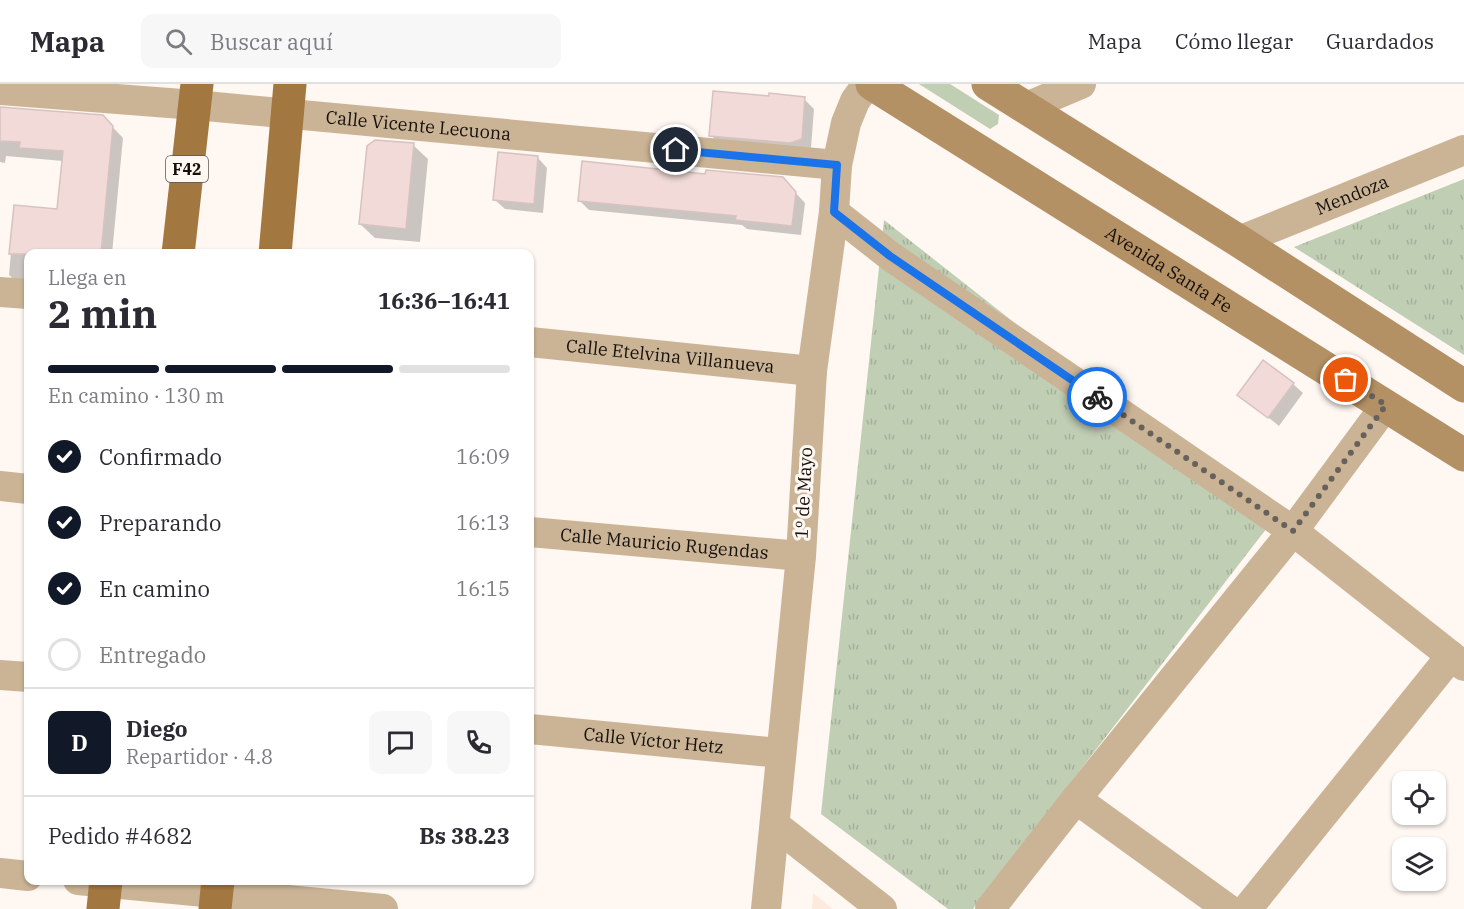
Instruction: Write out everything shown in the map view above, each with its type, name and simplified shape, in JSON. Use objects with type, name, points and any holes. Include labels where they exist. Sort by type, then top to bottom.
[{"type":"main road","name":"Avenida Santa Fe","points":[[872,84],[1464,455]]},
{"type":"main road","points":[[988,84],[1239,241],[1464,386]]},
{"type":"main road","name":"F42","points":[[179,249],[196,95]]},
{"type":"main road","points":[[275,249],[288,99]]},
{"type":"street","name":"1º de Mayo","points":[[766,909],[801,556],[812,371],[834,212],[837,165],[846,123],[855,101],[867,84]]},
{"type":"street","points":[[1024,108],[1082,84]]},
{"type":"street","name":"Calle Vicente Lecuona","points":[[0,90],[288,99],[837,165]]},
{"type":"street","name":"Mendoza","points":[[1239,241],[1464,150]]},
{"type":"street","points":[[834,212],[890,256],[1293,531],[1457,661],[1247,909]]},
{"type":"street","points":[[0,292],[24,294]]},
{"type":"street","name":"Calle Etelvina Villanueva","points":[[534,342],[812,371]]},
{"type":"street","points":[[990,909],[1293,531],[1386,405]]},
{"type":"street","points":[[0,486],[24,489]]},
{"type":"street","name":"Calle Mauricio Rugendas","points":[[534,532],[801,556]]},
{"type":"street","points":[[0,675],[24,678]]},
{"type":"street","name":"Calle Víctor Hetz","points":[[534,729],[780,753]]},
{"type":"street","points":[[1076,799],[1228,909]]},
{"type":"street","points":[[775,825],[882,909]]},
{"type":"street","points":[[0,873],[24,876]]},
{"type":"street","points":[[98,888],[216,894],[383,909]]},
{"type":"shaded area","points":[[813,893],[833,909],[812,909]]},
{"type":"green space","points":[[919,84],[950,84],[999,115],[998,124],[990,129]]},
{"type":"green space","points":[[1464,179],[1464,355],[1294,247]]},
{"type":"green space","points":[[884,220],[1270,524],[973,909],[948,909],[821,814]]},
{"type":"building","points":[[713,91],[805,97],[802,139],[790,143],[709,136]]},
{"type":"building","points":[[0,107],[103,115],[113,126],[101,249],[24,249],[24,254],[9,254],[14,205],[57,209],[63,151],[19,148],[20,142],[0,141]]},
{"type":"building","points":[[375,140],[414,143],[406,229],[359,224],[367,146]]},
{"type":"building","points":[[498,152],[538,156],[534,204],[493,200]]},
{"type":"building","points":[[582,161],[705,174],[706,170],[783,177],[796,192],[792,226],[735,220],[736,216],[578,201]]},
{"type":"building","points":[[1263,360],[1294,383],[1268,418],[1237,395]]},
{"type":"way so far","points":[[1097,397],[1293,531],[1386,405],[1346,380]]},
{"type":"route","points":[[676,150],[837,165],[834,212],[890,256],[1097,397]]}]
